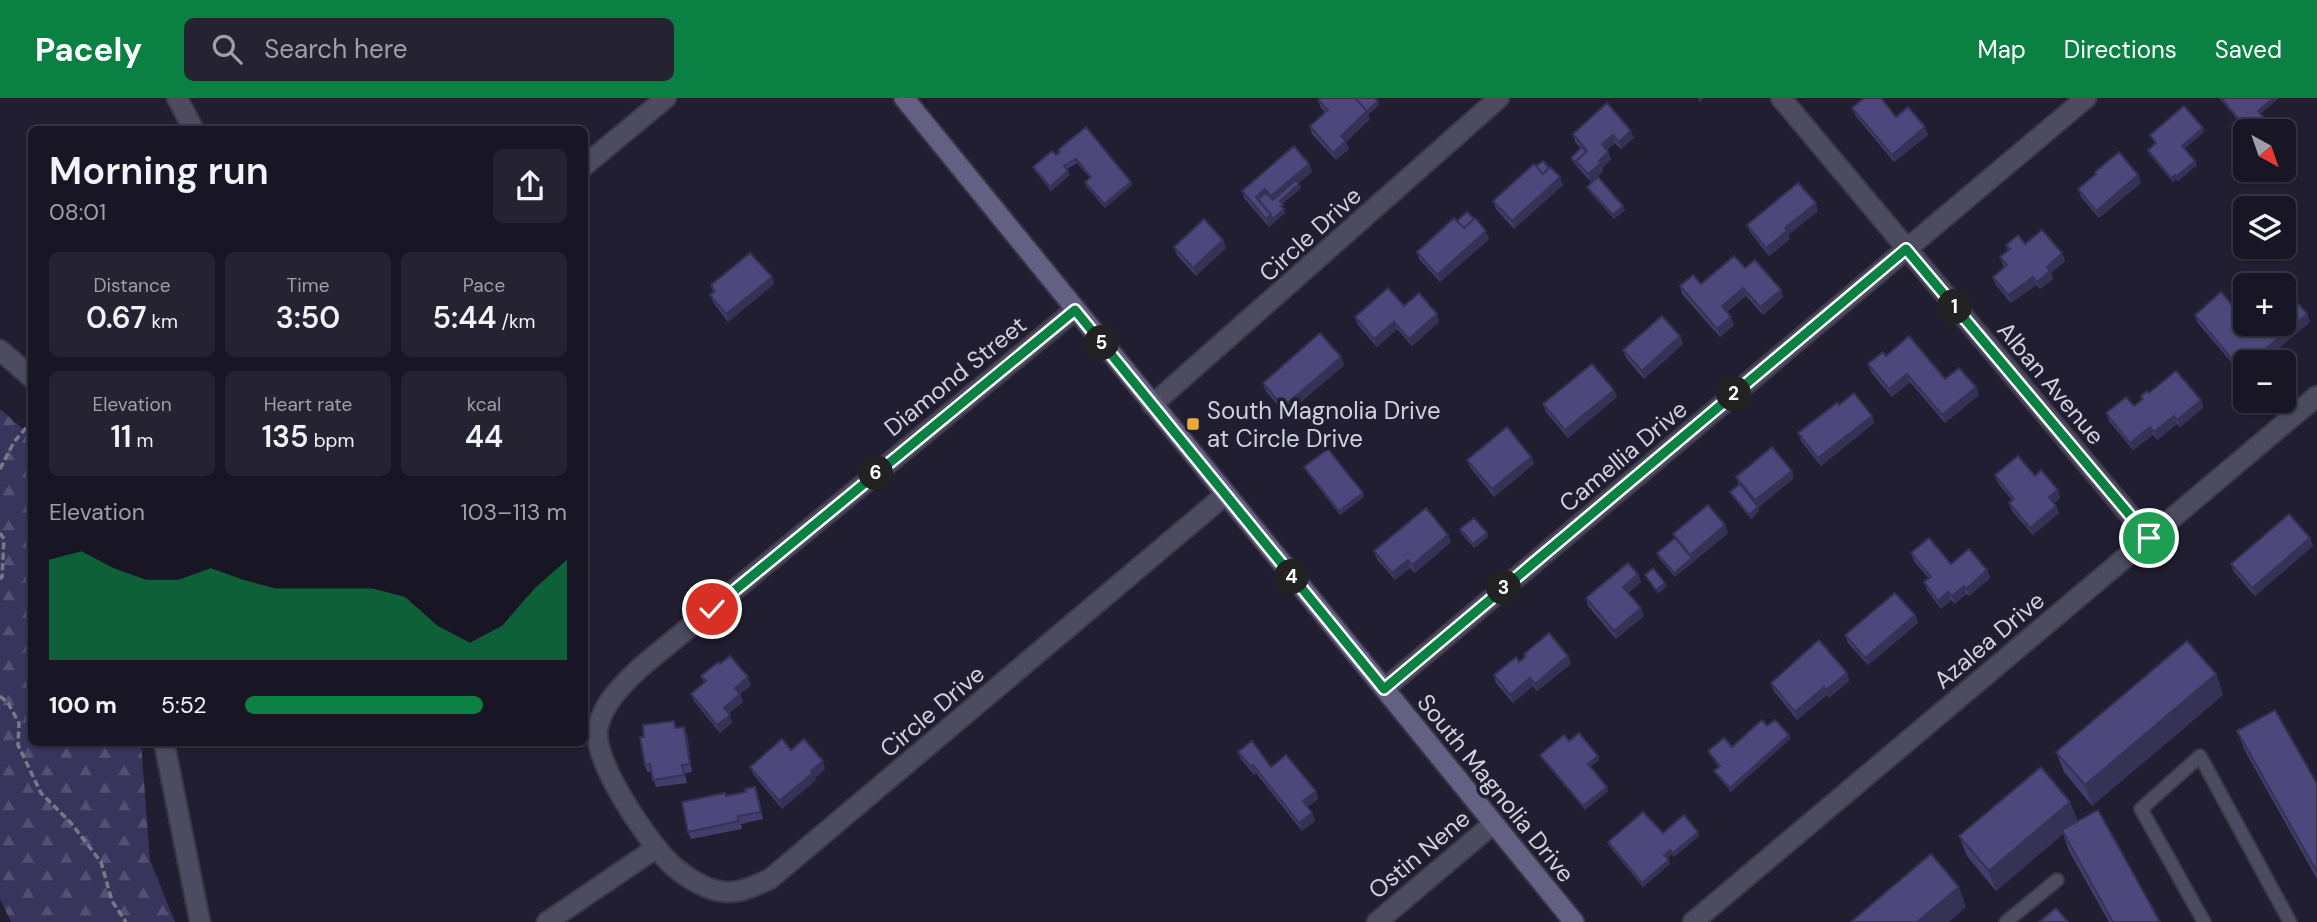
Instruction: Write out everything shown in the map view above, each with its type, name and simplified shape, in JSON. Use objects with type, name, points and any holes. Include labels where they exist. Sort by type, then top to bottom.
[{"type":"main road","name":"South Magnolia Drive","points":[[904,98],[1574,922]]},
{"type":"street","points":[[177,98],[192,126]]},
{"type":"street","points":[[588,163],[666,98]]},
{"type":"street","name":"Circle Drive","points":[[1152,405],[1499,98]]},
{"type":"street","name":"Alban Avenue","points":[[1782,98],[2149,538]]},
{"type":"street","name":"Camellia Drive","points":[[1384,689],[2086,98]]},
{"type":"street","name":"Diamond Street","points":[[656,848],[607,770],[600,744],[597,730],[606,707],[618,689],[640,667],[1075,310]]},
{"type":"street","points":[[0,350],[28,374]]},
{"type":"street","name":"Azalea Drive","points":[[1693,922],[2317,396]]},
{"type":"street","name":"Circle Drive","points":[[656,848],[691,879],[719,891],[742,891],[770,879],[1225,495]]},
{"type":"street","points":[[165,746],[200,922]]},
{"type":"street","name":"Ostin Nene","points":[[1377,922],[1493,824]]},
{"type":"street","points":[[547,922],[656,848]]},
{"type":"lane","points":[[2204,922],[2141,809],[2200,757],[2290,922]]},
{"type":"lane","points":[[2006,922],[2057,880]]},
{"type":"path","points":[[0,469],[14,442],[28,426]]},
{"type":"path","points":[[0,533],[4,539],[0,579]]},
{"type":"path","points":[[0,696],[8,703],[19,723],[18,745],[41,793],[71,823],[101,862],[113,901],[126,922]]},
{"type":"green space","points":[[0,409],[28,433],[28,746],[141,746],[150,860],[175,922],[11,922],[0,899]]},
{"type":"building","points":[[1355,98],[1367,111],[1341,136],[1346,141],[1333,153],[1310,126],[1328,110],[1318,100]]},
{"type":"building","points":[[1355,98],[1375,98],[1378,101],[1367,111]]},
{"type":"building","points":[[1864,98],[1881,98],[1896,117],[1908,107],[1925,127],[1892,155],[1852,108]]},
{"type":"building","points":[[2221,98],[2273,98],[2258,111],[2265,119],[2238,119]]},
{"type":"building","points":[[1607,103],[1631,131],[1619,142],[1613,135],[1602,144],[1608,152],[1599,161],[1601,163],[1588,174],[1576,161],[1587,151],[1573,134]]},
{"type":"building","points":[[2184,106],[2203,128],[2182,146],[2195,161],[2171,178],[2148,150],[2156,143],[2150,135]]},
{"type":"building","points":[[1086,127],[1131,182],[1104,204],[1085,182],[1091,177],[1076,159],[1064,166],[1068,171],[1050,187],[1033,167],[1052,151],[1056,155],[1060,152],[1058,150]]},
{"type":"building","points":[[1294,146],[1309,164],[1271,196],[1265,189],[1256,197],[1271,215],[1266,219],[1242,191]]},
{"type":"building","points":[[1582,147],[1586,152],[1576,161],[1578,165],[1571,158]]},
{"type":"building","points":[[2119,152],[2138,175],[2096,211],[2078,189]]},
{"type":"building","points":[[1543,161],[1549,168],[1543,174],[1536,166]]},
{"type":"building","points":[[1534,164],[1543,174],[1550,167],[1560,177],[1512,221],[1493,201]]},
{"type":"building","points":[[1598,177],[1623,206],[1613,215],[1587,187]]},
{"type":"building","points":[[1296,180],[1299,184],[1280,201],[1284,209],[1273,219],[1258,199],[1266,193],[1273,200]]},
{"type":"building","points":[[1798,183],[1816,203],[1785,228],[1787,231],[1766,248],[1747,225]]},
{"type":"building","points":[[1467,212],[1474,219],[1464,228],[1457,221]]},
{"type":"building","points":[[1454,218],[1464,228],[1475,218],[1486,231],[1437,275],[1417,252]]},
{"type":"building","points":[[1204,219],[1223,240],[1193,268],[1174,247]]},
{"type":"building","points":[[2042,230],[2062,253],[2047,267],[2050,271],[2037,282],[2033,277],[2008,295],[1993,277],[2007,265],[2000,257],[2010,249],[2006,245],[2018,235],[2025,244]]},
{"type":"building","points":[[750,253],[772,277],[726,314],[710,295],[715,291],[711,285]]},
{"type":"building","points":[[1734,256],[1745,268],[1755,260],[1781,290],[1760,307],[1743,288],[1722,306],[1731,317],[1717,329],[1680,286],[1693,275],[1701,284]]},
{"type":"building","points":[[1388,288],[1404,306],[1419,293],[1437,314],[1409,339],[1394,322],[1374,339],[1355,317]]},
{"type":"building","points":[[2221,292],[2233,306],[2233,336],[2281,336],[2264,350],[2233,350],[2233,360],[2195,315]]},
{"type":"building","points":[[2296,301],[2307,314],[2296,323]]},
{"type":"building","points":[[1662,316],[1680,336],[1642,371],[1623,350]]},
{"type":"building","points":[[1320,333],[1341,357],[1283,407],[1263,383]]},
{"type":"building","points":[[1909,336],[1945,379],[1959,368],[1976,387],[1942,415],[1907,374],[1889,389],[1868,364],[1883,352],[1886,356]]},
{"type":"building","points":[[1592,364],[1614,390],[1565,430],[1543,404]]},
{"type":"building","points":[[2176,371],[2201,400],[2177,420],[2174,416],[2154,432],[2150,427],[2130,443],[2106,413],[2126,397],[2134,406],[2143,399],[2141,396],[2147,391],[2149,393]]},
{"type":"building","points":[[1854,393],[1872,416],[1818,458],[1798,433]]},
{"type":"building","points":[[1507,427],[1531,457],[1492,489],[1467,460]]},
{"type":"building","points":[[1772,447],[1792,471],[1755,500],[1736,477]]},
{"type":"building","points":[[1328,449],[1363,493],[1339,511],[1304,467]]},
{"type":"building","points":[[2018,456],[2035,476],[2041,470],[2058,490],[2049,497],[2056,506],[2030,528],[2009,503],[2014,499],[1995,475]]},
{"type":"building","points":[[1740,484],[1758,507],[1749,515],[1730,492]]},
{"type":"building","points":[[1708,505],[1725,525],[1690,555],[1673,534]]},
{"type":"building","points":[[1426,508],[1448,535],[1412,565],[1408,560],[1392,573],[1374,551]]},
{"type":"building","points":[[2289,514],[2310,538],[2252,588],[2231,564]]},
{"type":"building","points":[[1474,518],[1487,533],[1473,544],[1460,529]]},
{"type":"building","points":[[1675,538],[1692,558],[1674,573],[1657,553]]},
{"type":"building","points":[[1929,538],[1951,564],[1969,549],[1987,570],[1966,589],[1964,586],[1952,596],[1948,592],[1938,601],[1924,582],[1931,577],[1911,553]]},
{"type":"building","points":[[1628,563],[1638,574],[1623,587],[1641,608],[1614,631],[1586,598]]},
{"type":"building","points":[[1653,568],[1665,583],[1656,590],[1645,575]]},
{"type":"building","points":[[1895,593],[1915,615],[1865,658],[1845,635]]},
{"type":"building","points":[[1549,633],[1568,656],[1535,684],[1530,678],[1510,695],[1494,675],[1516,657],[1519,662],[1526,656],[1524,654]]},
{"type":"building","points":[[1819,640],[1847,673],[1826,690],[1824,687],[1795,712],[1771,683]]},
{"type":"building","points":[[2187,641],[2216,674],[2085,785],[2056,752]]},
{"type":"building","points":[[730,656],[748,677],[735,688],[740,694],[724,708],[730,715],[717,725],[691,694],[706,681],[701,676]]},
{"type":"building","points":[[2275,710],[2317,784],[2317,872],[2237,731]]},
{"type":"building","points":[[1762,720],[1767,726],[1775,720],[1789,735],[1730,788],[1714,771],[1720,766],[1708,751],[1724,738],[1732,747]]},
{"type":"building","points":[[674,721],[675,728],[684,727],[690,764],[682,765],[684,775],[653,780],[650,764],[645,765],[640,737],[644,737],[643,725]]},
{"type":"building","points":[[1579,733],[1598,756],[1588,764],[1607,787],[1583,806],[1540,755],[1564,735],[1569,741]]},
{"type":"building","points":[[782,739],[791,750],[804,739],[823,761],[811,771],[813,773],[779,801],[750,767]]},
{"type":"building","points":[[1252,741],[1271,767],[1286,755],[1316,791],[1303,801],[1312,813],[1299,823],[1253,765],[1251,767],[1238,752]]},
{"type":"building","points":[[2041,767],[2070,802],[1989,871],[1959,836]]},
{"type":"building","points":[[755,787],[761,812],[738,816],[739,821],[688,832],[682,802],[725,793],[726,796],[746,792],[745,789]]},
{"type":"building","points":[[2098,810],[2160,922],[2113,922],[2062,830]]},
{"type":"building","points":[[1643,812],[1663,833],[1684,815],[1698,832],[1673,853],[1670,850],[1664,855],[1669,860],[1642,883],[1608,842]]},
{"type":"building","points":[[1931,854],[1959,887],[1917,922],[1851,922]]},
{"type":"building","points":[[2056,908],[2068,922],[2039,922]]},
{"type":"place","name":"South Magnolia Drive at Circle Drive","points":[[1193,424]]},
{"type":"route","points":[[712,609],[1075,310],[1384,689],[1906,249],[2149,538]]}]
